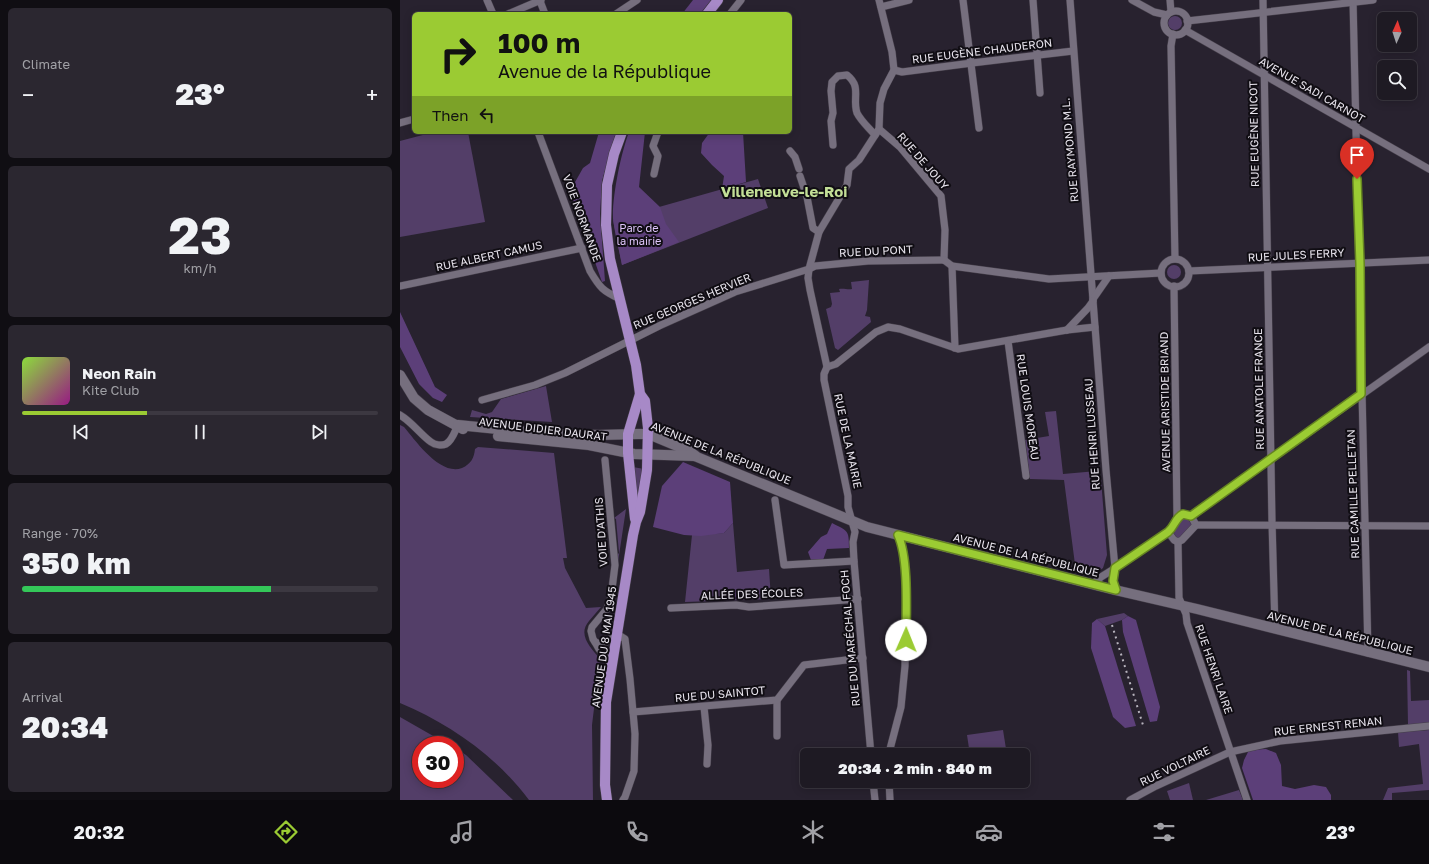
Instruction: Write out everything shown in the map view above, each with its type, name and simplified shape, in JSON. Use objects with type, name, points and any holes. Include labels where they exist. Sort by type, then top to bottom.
[{"type":"main road","points":[[709,12],[718,0]]},
{"type":"main road","name":"AVENUE DU 8 MAI 1945","points":[[621,134],[614,154],[607,185],[606,225],[609,252],[636,364],[640,394],[628,434],[628,453],[636,522]]},
{"type":"main road","name":"AVENUE DIDIER DAURAT","points":[[400,375],[414,398],[428,410],[445,420],[458,425],[470,433],[589,445],[628,453],[697,456]]},
{"type":"main road","name":"AVENUE DU 8 MAI 1945","points":[[607,800],[605,785],[606,702],[636,522],[640,512],[647,470],[648,434],[645,401],[640,394]]},
{"type":"main road","name":"AVENUE DIDIER DAURAT","points":[[458,425],[547,434],[628,434]]},
{"type":"main road","name":"AVENUE DE LA RÉPUBLIQUE","points":[[628,434],[648,434],[867,527],[1429,668]]},
{"type":"street","points":[[488,0],[492,12]]},
{"type":"street","points":[[513,12],[541,0],[544,12]]},
{"type":"street","points":[[619,12],[637,0]]},
{"type":"street","points":[[732,12],[741,0]]},
{"type":"street","points":[[877,132],[880,103],[884,89],[894,70],[892,52],[880,4],[909,0]]},
{"type":"street","points":[[963,0],[979,128]]},
{"type":"street","points":[[1033,0],[1040,93]]},
{"type":"street","name":"RUE RAYMOND M.L.","points":[[1070,0],[1093,300]]},
{"type":"street","points":[[1132,0],[1154,12],[1169,14],[1178,12],[1181,13],[1187,21],[1185,30],[1180,34],[1173,34],[1165,28],[1164,21],[1169,14],[1170,0]]},
{"type":"street","name":"RUE EUGÈNE NICOT","points":[[1263,0],[1268,268]]},
{"type":"street","points":[[1187,21],[1353,1],[1373,0]]},
{"type":"street","name":"RUE CAMILLE PELLETAN","points":[[1353,1],[1368,652]]},
{"type":"street","name":"AVENUE SADI CARNOT","points":[[1185,30],[1429,169]]},
{"type":"street","points":[[1173,34],[1171,46],[1175,259]]},
{"type":"street","name":"RUE EUGÈNE CHAUDERON","points":[[894,70],[902,72],[1074,51]]},
{"type":"street","name":"RUE DE JOUY","points":[[833,145],[831,121],[833,113],[831,91],[832,82],[838,76],[847,75],[855,83],[856,108],[858,115],[877,132],[900,147],[941,196],[945,230],[944,260]]},
{"type":"street","points":[[400,123],[412,120]]},
{"type":"street","name":"RUE DE LA MAIRIE","points":[[851,520],[848,507],[848,496],[824,380],[826,367],[808,278],[819,232],[847,185],[849,168],[858,160],[877,132]]},
{"type":"street","name":"VOIE NORMANDE","points":[[539,134],[590,271],[599,286],[606,292],[620,299]]},
{"type":"street","points":[[654,174],[658,156],[653,146],[657,134]]},
{"type":"street","points":[[790,151],[795,157],[807,197],[813,228],[819,232]]},
{"type":"street","name":"RUE ALBERT CAMUS","points":[[400,286],[582,248]]},
{"type":"street","points":[[1175,259],[1182,261],[1189,271],[1185,282],[1174,286],[1166,284],[1161,273],[1164,264],[1167,261],[1175,259]]},
{"type":"street","points":[[944,260],[952,266],[1049,279],[1161,273]]},
{"type":"street","name":"RUE DU PONT","points":[[809,269],[815,266],[868,261],[944,260]]},
{"type":"street","name":"RUE JULES FERRY","points":[[1189,271],[1429,260]]},
{"type":"street","points":[[952,266],[954,348]]},
{"type":"street","name":"RUE ANATOLE FRANCE","points":[[1268,268],[1275,630]]},
{"type":"street","name":"RUE GEORGES HERVIER","points":[[482,400],[535,385],[564,373],[629,340],[735,292],[809,269]]},
{"type":"street","points":[[1067,330],[1088,308],[1110,276]]},
{"type":"street","name":"AVENUE ARISTIDE BRIAND","points":[[1174,286],[1177,517]]},
{"type":"street","name":"RUE HENRI LUSSEAU","points":[[1093,300],[1106,478],[1115,568],[1113,581],[1116,590]]},
{"type":"street","points":[[826,367],[836,364],[876,332],[888,327],[900,329],[954,348],[964,348],[1067,330],[1095,327]]},
{"type":"street","name":"RUE LOUIS MOREAU","points":[[1008,341],[1026,476]]},
{"type":"street","points":[[1191,516],[1429,347]]},
{"type":"street","points":[[400,415],[411,423],[432,443],[441,446],[447,444],[452,438],[458,425]]},
{"type":"street","name":"VOIE D'ATHIS","points":[[595,642],[591,632],[592,627],[601,619],[607,609],[611,597],[615,565],[605,460]]},
{"type":"street","points":[[775,500],[784,566],[854,561]]},
{"type":"street","points":[[1093,584],[1168,532],[1173,528],[1177,517],[1183,514],[1191,516],[1196,525]]},
{"type":"street","name":"RUE DU MARÉCHAL FOCH","points":[[851,520],[855,532],[853,542],[854,561],[870,748]]},
{"type":"street","points":[[1168,532],[1174,540],[1178,542],[1182,540],[1196,525],[1429,526]]},
{"type":"street","points":[[890,748],[901,707],[905,677],[906,581],[902,544],[898,535]]},
{"type":"street","name":"RUE HENRI LAIRE","points":[[1178,542],[1178,595],[1186,614],[1187,623],[1247,800]]},
{"type":"street","name":"ALLÉE DES ÉCOLES","points":[[671,608],[736,605],[749,607],[858,599]]},
{"type":"street","points":[[595,642],[600,644],[605,643],[617,634],[625,639],[635,734],[634,772],[623,800]]},
{"type":"street","points":[[595,642],[612,665]]},
{"type":"street","name":"RUE DU SAINTOT","points":[[633,712],[777,700],[804,665],[863,658]]},
{"type":"street","points":[[777,700],[777,736]]},
{"type":"street","points":[[704,707],[708,745],[707,764]]},
{"type":"street","name":"RUE ERNEST RENAN","points":[[1230,752],[1280,741],[1429,726]]},
{"type":"street","name":"RUE VOLTAIRE","points":[[1130,800],[1156,786],[1230,752]]},
{"type":"street","points":[[874,788],[875,800]]},
{"type":"street","points":[[889,788],[890,800]]},
{"type":"green space","points":[[693,0],[711,0],[702,12],[684,12]]},
{"type":"green space","points":[[1172,16],[1178,16],[1182,20],[1182,26],[1178,30],[1172,30],[1168,26],[1168,20]]},
{"type":"green space","points":[[426,134],[468,134],[485,222],[400,237],[400,141]]},
{"type":"green space","points":[[598,134],[615,134],[602,181],[600,214],[605,281],[602,282],[570,191],[583,168],[590,163]]},
{"type":"green space","points":[[628,134],[645,134],[639,187],[660,207],[666,224],[679,242],[622,265],[613,219],[613,210],[623,151]]},
{"type":"green space","points":[[709,134],[743,134],[746,182],[722,189],[724,176],[701,153],[702,143]]},
{"type":"green space","name":"Parc de la mairie","points":[[758,179],[768,208],[622,265],[613,220]]},
{"type":"green space","points":[[1174,265],[1179,267],[1181,272],[1179,277],[1174,279],[1169,277],[1167,272],[1169,267]]},
{"type":"green space","points":[[869,280],[867,310],[865,316],[870,317],[871,322],[838,350],[835,348],[826,309],[831,307],[832,304],[830,293],[840,292],[839,289],[852,289],[851,282]]},
{"type":"green space","points":[[400,312],[435,387],[447,395],[442,402],[433,398],[419,384],[400,347]]},
{"type":"green space","points":[[546,386],[552,422],[470,417],[472,410],[486,414],[492,412],[501,399]]},
{"type":"green space","points":[[1056,411],[1063,474],[1097,471],[1099,472],[1099,477],[1101,479],[1107,555],[1103,568],[1092,576],[1076,572],[1064,480],[1030,479],[1025,440],[1049,436],[1045,412]]},
{"type":"green space","points":[[400,425],[404,427],[429,456],[445,467],[454,469],[462,468],[468,465],[473,458],[475,449],[478,447],[554,453],[567,558],[563,558],[565,568],[586,608],[601,607],[589,621],[584,631],[589,646],[600,659],[592,725],[593,800],[529,800],[502,769],[464,738],[464,736],[461,736],[419,711],[400,703]]},
{"type":"green space","points":[[683,462],[730,482],[733,523],[724,533],[701,536],[684,535],[653,527],[662,486]]},
{"type":"green space","points":[[633,467],[644,469],[640,496],[636,498]]},
{"type":"green space","points":[[626,509],[618,562],[617,555],[619,553],[616,519],[614,518]]},
{"type":"green space","points":[[1186,517],[1191,523],[1191,527],[1179,538],[1177,538],[1174,533],[1180,519]]},
{"type":"green space","points":[[733,523],[737,572],[769,569],[771,599],[685,602],[692,535],[724,533]]},
{"type":"green space","points":[[832,523],[848,534],[849,548],[827,549],[823,560],[811,560],[808,552],[821,537],[827,534]]},
{"type":"green space","points":[[1124,613],[1128,616],[1122,620],[1105,626],[1097,619]]},
{"type":"green space","points":[[1128,616],[1136,620],[1160,707],[1157,721],[1150,722],[1123,632],[1122,620]]},
{"type":"green space","points":[[1097,619],[1105,626],[1136,726],[1125,728],[1113,717],[1091,648],[1092,623]]},
{"type":"green space","points":[[1407,670],[1410,671],[1411,701],[1429,700],[1429,723],[1408,725]]},
{"type":"green space","points":[[400,717],[433,736],[412,736],[412,788],[464,788],[464,754],[513,800],[400,800]]},
{"type":"green space","points":[[1003,730],[1006,748],[969,748],[967,735]]},
{"type":"green space","points":[[1429,730],[1429,790],[1392,793],[1392,800],[1383,800],[1388,788],[1423,784],[1419,744],[1399,747],[1398,732]]},
{"type":"green space","points":[[1266,749],[1276,753],[1281,765],[1282,786],[1295,789],[1314,785],[1326,787],[1331,795],[1331,800],[1253,800],[1242,768],[1244,760],[1249,750]]},
{"type":"green space","points":[[1189,783],[1193,800],[1170,800],[1167,791]]},
{"type":"green space","points":[[1239,790],[1243,800],[1206,800]]},
{"type":"railway","points":[[1112,625],[1143,725]]},
{"type":"district","name":"Villeneuve-le-Roi","points":[[784,192]]},
{"type":"route","points":[[906,640],[906,581],[902,544],[898,535],[1116,590],[1113,581],[1115,568],[1173,528],[1177,517],[1183,514],[1191,516],[1361,394],[1360,264],[1357,179]]}]
